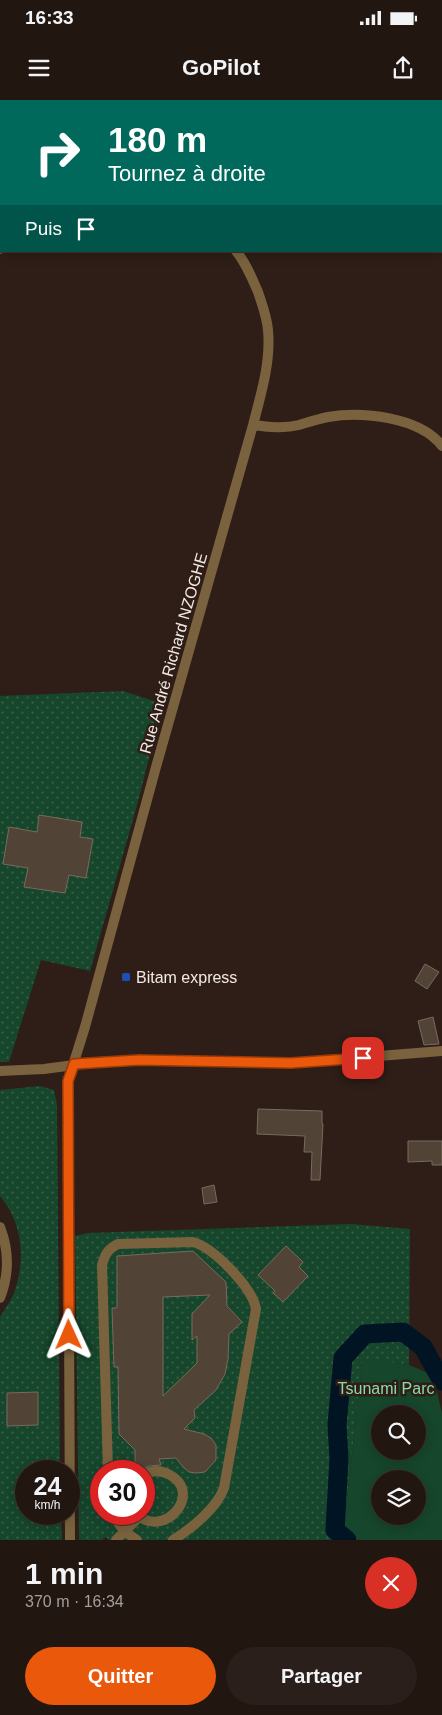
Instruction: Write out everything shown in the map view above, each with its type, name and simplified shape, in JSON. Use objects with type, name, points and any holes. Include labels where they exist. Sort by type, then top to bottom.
[{"type":"street","name":"Rue André Richard NZOGHE","points":[[70,1540],[68,1081],[254,425],[264,382],[268,355],[268,329],[263,307],[252,277],[237,252]]},
{"type":"street","points":[[254,425],[269,427],[297,426],[330,416],[345,415],[376,417],[414,425],[427,431],[442,446]]},
{"type":"street","points":[[0,1071],[139,1060],[291,1063],[442,1051]]},
{"type":"street","points":[[0,1227],[7,1255],[6,1274],[0,1298]]},
{"type":"street","points":[[108,1460],[102,1265],[105,1254],[118,1244],[193,1242],[203,1245],[241,1281],[254,1301],[256,1309],[224,1488],[214,1506],[173,1540]]},
{"type":"street","points":[[155,1471],[165,1472],[174,1477],[180,1485],[183,1495],[182,1505],[176,1514],[168,1520],[155,1522]]},
{"type":"street","points":[[120,1525],[124,1531],[137,1540]]},
{"type":"street","points":[[116,1540],[129,1525]]},
{"type":"green space","points":[[123,691],[163,704],[136,809],[90,971],[41,960],[9,1062],[0,1062],[0,696]]},
{"type":"green space","points":[[40,1086],[54,1090],[57,1105],[60,1460],[15,1460],[15,1525],[61,1525],[62,1540],[0,1540],[0,1317],[15,1290],[21,1253],[20,1241],[13,1217],[0,1196],[0,1090]],"holes":[[[38,1392],[38,1425],[7,1426],[7,1393]]]},
{"type":"green space","points":[[351,1224],[410,1229],[409,1365],[363,1359],[344,1527],[360,1540],[109,1540],[106,1537],[102,1540],[79,1540],[80,1460],[78,1460],[75,1236],[88,1233]]},
{"type":"green space","name":"Tsunami Parc","points":[[363,1358],[409,1365],[433,1375],[442,1413],[442,1540],[360,1540],[344,1527]]},
{"type":"building","points":[[39,815],[82,822],[80,837],[93,839],[86,878],[69,875],[65,893],[24,887],[28,868],[3,864],[9,827],[37,832]]},
{"type":"building","points":[[425,964],[439,972],[427,989],[415,981]]},
{"type":"building","points":[[433,1017],[439,1044],[424,1045],[418,1021]]},
{"type":"building","points":[[258,1109],[322,1111],[320,1180],[311,1180],[312,1152],[304,1152],[305,1136],[257,1134]]},
{"type":"building","points":[[408,1141],[442,1141],[442,1165],[432,1165],[432,1161],[408,1162]]},
{"type":"building","points":[[214,1185],[217,1202],[204,1204],[202,1188]]},
{"type":"building","points":[[286,1246],[303,1262],[299,1267],[308,1276],[283,1302],[273,1293],[275,1291],[258,1275]]},
{"type":"building","points":[[193,1251],[226,1282],[227,1306],[242,1322],[229,1334],[225,1374],[216,1390],[194,1410],[195,1418],[184,1429],[204,1434],[211,1438],[216,1445],[216,1460],[205,1472],[189,1472],[176,1458],[159,1459],[161,1465],[155,1466],[155,1460],[135,1460],[135,1450],[119,1434],[118,1367],[114,1367],[112,1308],[117,1308],[117,1256]],"holes":[[[210,1295],[192,1314],[192,1340],[197,1336],[197,1363],[163,1396],[163,1297]]]},
{"type":"building","points":[[38,1392],[38,1425],[7,1426],[7,1393]]},
{"type":"waterway","points":[[347,1540],[335,1530],[339,1458],[337,1425],[343,1358],[365,1334],[403,1332],[423,1347],[442,1381]]},
{"type":"place","name":"Bitam express","points":[[126,977]]},
{"type":"route","points":[[69,1335],[68,1081],[74,1064],[139,1060],[291,1063],[363,1058]]}]
